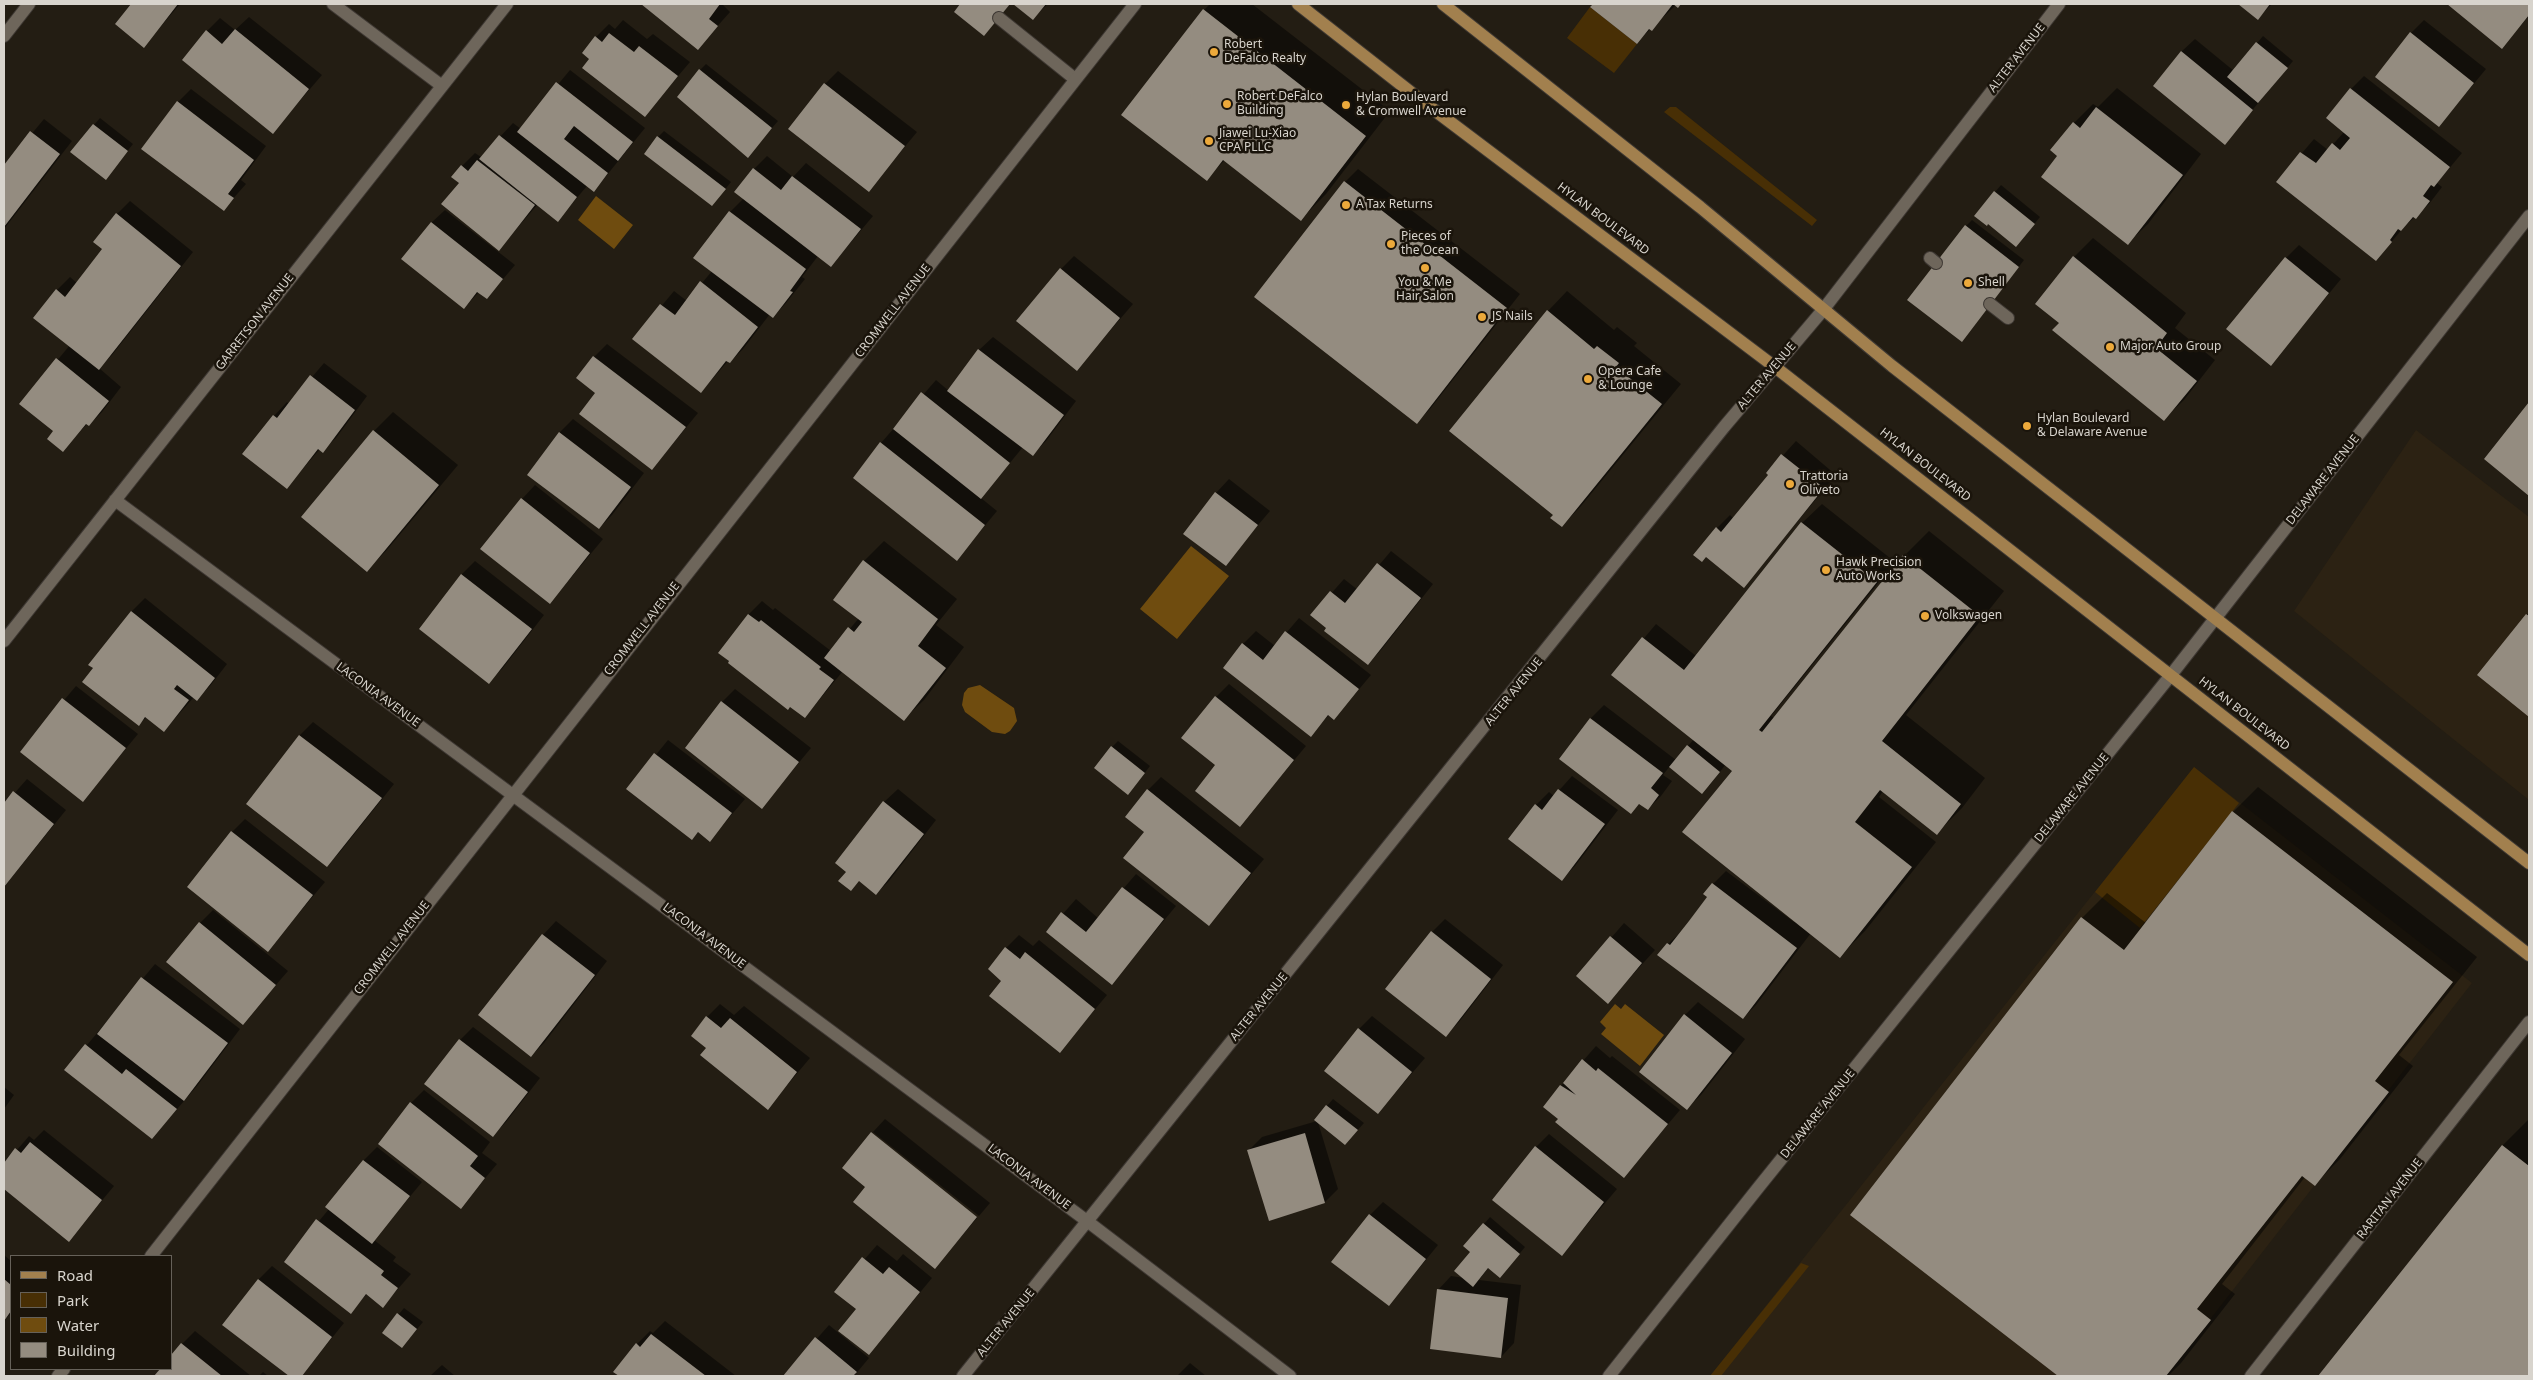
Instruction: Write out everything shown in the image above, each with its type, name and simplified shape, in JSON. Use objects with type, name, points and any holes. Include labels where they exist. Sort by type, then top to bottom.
[{"type":"main road","name":"HYLAN BOULEVARD","points":[[1298,4],[1413,94],[1775,367],[2529,955]]},
{"type":"main road","points":[[1443,4],[1692,202],[1823,310],[2529,864]]},
{"type":"street","points":[[4,36],[29,4]]},
{"type":"street","points":[[333,4],[442,86]]},
{"type":"street","name":"GARRETSON AVENUE","points":[[4,640],[506,4]]},
{"type":"street","name":"CROMWELL AVENUE","points":[[153,1255],[512,794],[1135,4]]},
{"type":"street","name":"ALTER AVENUE","points":[[963,1376],[1775,367],[1823,310],[2059,4]]},
{"type":"street","points":[[999,18],[1075,79]]},
{"type":"street","name":"DELAWARE AVENUE","points":[[1609,1376],[2171,675],[2529,216]]},
{"type":"street","points":[[1990,304],[2008,318]]},
{"type":"street","name":"LACONIA AVENUE","points":[[114,500],[1087,1221],[1290,1376]]},
{"type":"street","name":"RARITAN AVENUE","points":[[2251,1376],[2529,1022]]},
{"type":"shaded area","points":[[2416,430],[2529,517],[2529,800],[2294,611]]},
{"type":"shaded area","points":[[2194,767],[2472,983],[2166,1376],[1710,1376]]},
{"type":"green space","points":[[1590,7],[1637,44],[1614,73],[1567,38]]},
{"type":"green space","points":[[1670,107],[1676,107],[1817,220],[1812,226],[1664,112]]},
{"type":"green space","points":[[2194,767],[2239,803],[2140,928],[2095,892]]},
{"type":"green space","points":[[1801,1263],[1809,1266],[1721,1376],[1710,1376]]},
{"type":"water","points":[[596,196],[633,225],[614,249],[578,220]]},
{"type":"water","points":[[1191,546],[1229,576],[1177,639],[1140,609]]},
{"type":"water","points":[[980,685],[1014,708],[1017,721],[1010,731],[1005,734],[992,732],[965,712],[962,705],[964,693],[968,688]]},
{"type":"water","points":[[1615,1004],[1621,1009],[1625,1004],[1664,1035],[1640,1066],[1601,1034],[1606,1028],[1600,1022]]},
{"type":"building","points":[[131,4],[178,4],[144,48],[115,24]]},
{"type":"building","points":[[641,4],[720,4],[709,19],[718,26],[698,50]]},
{"type":"building","points":[[960,4],[1010,4],[984,36],[954,12]]},
{"type":"building","points":[[1013,4],[1046,4],[1033,20]]},
{"type":"building","points":[[1593,4],[1673,4],[1652,31],[1649,29],[1637,44],[1590,7]]},
{"type":"building","points":[[1673,4],[1681,4],[1678,8]]},
{"type":"building","points":[[2238,4],[2270,4],[2258,20]]},
{"type":"building","points":[[2447,4],[2529,4],[2529,15],[2502,49]]},
{"type":"building","name":"Robert DeFalco Building","points":[[1203,9],[1366,136],[1301,221],[1223,160],[1207,181],[1121,115]]},
{"type":"building","points":[[235,29],[309,89],[273,134],[182,60],[206,30],[222,44]]},
{"type":"building","points":[[2410,32],[2474,83],[2439,127],[2375,77]]},
{"type":"building","points":[[609,33],[634,52],[639,46],[678,76],[645,117],[582,68],[589,59],[582,53],[595,36],[602,42]]},
{"type":"building","points":[[2256,42],[2288,68],[2258,103],[2227,77]]},
{"type":"building","points":[[2181,51],[2253,110],[2225,145],[2153,86]]},
{"type":"building","points":[[699,69],[772,128],[748,158],[677,97]]},
{"type":"building","points":[[556,82],[633,142],[618,161],[574,126],[564,139],[608,173],[594,192],[517,132]]},
{"type":"building","points":[[824,83],[905,146],[869,192],[788,129]]},
{"type":"building","points":[[2350,88],[2450,167],[2434,187],[2431,185],[2423,196],[2430,201],[2416,219],[2413,217],[2401,231],[2398,229],[2390,240],[2392,242],[2376,261],[2276,182],[2300,152],[2316,163],[2332,143],[2340,150],[2350,138],[2326,118]]},
{"type":"building","points":[[177,101],[254,160],[228,194],[234,198],[224,211],[141,149]]},
{"type":"building","points":[[2096,107],[2183,175],[2128,245],[2041,177],[2057,156],[2050,150],[2073,122],[2080,128]]},
{"type":"building","points":[[93,124],[128,151],[106,180],[70,152]]},
{"type":"building","points":[[30,131],[60,154],[4,227],[4,165]]},
{"type":"building","points":[[499,135],[577,197],[558,222],[479,159]]},
{"type":"building","points":[[657,136],[726,189],[712,206],[644,154]]},
{"type":"building","points":[[477,160],[535,205],[499,251],[441,204],[459,183],[451,177],[461,165],[468,171]]},
{"type":"building","points":[[753,168],[781,190],[792,176],[861,229],[831,267],[734,192]]},
{"type":"building","points":[[1344,181],[1507,308],[1417,424],[1254,297]]},
{"type":"building","points":[[1994,191],[2035,224],[2016,247],[1988,224],[1987,226],[1974,216]]},
{"type":"building","points":[[729,211],[806,269],[790,291],[793,292],[773,318],[693,258]]},
{"type":"building","points":[[116,213],[181,266],[99,370],[33,318],[56,289],[65,297],[102,249],[93,242]]},
{"type":"building","points":[[431,222],[503,279],[487,299],[477,292],[464,309],[401,259]]},
{"type":"building","points":[[1965,225],[2019,267],[1962,342],[1907,300]]},
{"type":"building","points":[[2073,256],[2167,333],[2156,348],[2197,381],[2164,421],[2052,330],[2059,323],[2035,304]]},
{"type":"building","points":[[2285,257],[2329,293],[2271,366],[2226,329]]},
{"type":"building","points":[[1060,268],[1120,318],[1077,371],[1016,321]]},
{"type":"building","points":[[700,281],[758,327],[730,363],[726,361],[701,393],[632,339],[660,304],[675,315]]},
{"type":"building","points":[[1547,310],[1594,349],[1597,346],[1619,363],[1616,367],[1662,404],[1562,527],[1550,518],[1553,515],[1449,431]]},
{"type":"building","points":[[978,349],[1064,415],[1033,456],[947,391]]},
{"type":"building","points":[[593,356],[686,427],[652,470],[579,414],[595,393],[576,378]]},
{"type":"building","points":[[56,358],[109,401],[89,426],[86,424],[63,452],[47,439],[53,431],[19,404]]},
{"type":"building","points":[[310,375],[355,410],[323,453],[318,449],[287,489],[242,454],[273,415],[277,418]]},
{"type":"building","points":[[921,392],[1010,463],[981,499],[893,429]]},
{"type":"building","points":[[2529,402],[2529,496],[2484,459]]},
{"type":"building","points":[[373,430],[439,485],[367,572],[301,517]]},
{"type":"building","points":[[559,432],[631,487],[599,529],[527,475]]},
{"type":"building","points":[[880,442],[985,525],[957,561],[853,478]]},
{"type":"building","points":[[1781,454],[1824,488],[1744,588],[1706,557],[1702,562],[1693,555],[1716,527],[1721,532],[1768,475],[1766,473]]},
{"type":"building","points":[[1215,492],[1258,525],[1226,566],[1183,534]]},
{"type":"building","points":[[521,498],[590,553],[550,604],[480,549]]},
{"type":"building","points":[[1801,522],[1877,582],[1759,730],[1762,732],[1903,555],[1980,616],[1882,741],[1961,804],[1937,835],[1880,790],[1855,822],[1912,867],[1840,958],[1682,832],[1732,771],[1611,675],[1642,637],[1684,670]]},
{"type":"building","points":[[863,560],[938,619],[918,646],[946,668],[904,721],[824,658],[848,627],[854,632],[862,622],[833,600]]},
{"type":"building","points":[[1377,563],[1421,598],[1368,665],[1324,631],[1326,628],[1310,615],[1330,591],[1345,603]]},
{"type":"building","points":[[461,574],[532,629],[489,684],[419,629]]},
{"type":"building","points":[[131,611],[215,678],[197,701],[177,685],[174,689],[189,700],[164,732],[145,717],[139,726],[82,682],[93,668],[88,665]]},
{"type":"building","points":[[748,614],[759,622],[761,620],[821,667],[819,669],[834,680],[805,718],[790,707],[788,710],[718,653]]},
{"type":"building","points":[[2526,614],[2529,616],[2529,717],[2477,675]]},
{"type":"building","points":[[1285,631],[1359,689],[1334,720],[1328,715],[1311,737],[1223,668],[1242,643],[1263,660]]},
{"type":"building","points":[[1215,696],[1294,760],[1240,827],[1195,791],[1215,765],[1181,738]]},
{"type":"building","points":[[62,698],[126,748],[83,802],[20,752]]},
{"type":"building","points":[[721,701],[799,762],[762,809],[685,748]]},
{"type":"building","points":[[1590,718],[1663,773],[1651,788],[1659,795],[1648,810],[1639,804],[1631,814],[1559,759]]},
{"type":"building","points":[[299,735],[382,798],[327,867],[246,804]]},
{"type":"building","points":[[1687,745],[1720,772],[1702,794],[1669,767]]},
{"type":"building","points":[[1111,746],[1145,773],[1128,795],[1094,768]]},
{"type":"building","points":[[654,753],[732,813],[710,842],[698,832],[692,840],[626,789]]},
{"type":"building","points":[[1147,789],[1251,873],[1209,926],[1123,858],[1144,832],[1125,817]]},
{"type":"building","points":[[1558,789],[1605,824],[1562,881],[1508,839],[1535,804],[1542,810]]},
{"type":"building","points":[[13,791],[54,824],[4,887],[4,803]]},
{"type":"building","points":[[883,801],[924,834],[876,895],[859,881],[851,891],[838,881],[846,872],[835,863]]},
{"type":"building","points":[[2232,811],[2453,982],[2375,1081],[2389,1092],[2315,1186],[2302,1176],[2197,1309],[2211,1320],[2166,1376],[2058,1376],[1850,1215],[2081,917],[2124,950]]},
{"type":"building","points":[[231,831],[313,895],[268,952],[187,887]]},
{"type":"building","points":[[1712,883],[1797,948],[1743,1019],[1657,955],[1667,943],[1670,945],[1689,921],[1707,897],[1703,894]]},
{"type":"building","points":[[1122,887],[1164,919],[1112,985],[1046,932],[1061,912],[1086,932]]},
{"type":"building","points":[[199,922],[276,985],[243,1025],[166,962]]},
{"type":"building","points":[[1431,931],[1491,979],[1446,1037],[1385,989]]},
{"type":"building","points":[[542,934],[595,975],[531,1057],[478,1015]]},
{"type":"building","points":[[1610,936],[1642,963],[1608,1004],[1576,976]]},
{"type":"building","points":[[1005,947],[1020,959],[1025,952],[1095,1009],[1060,1053],[989,996],[1001,981],[988,969]]},
{"type":"building","points":[[141,977],[228,1043],[184,1101],[97,1034]]},
{"type":"building","points":[[1684,1014],[1732,1053],[1687,1110],[1639,1072]]},
{"type":"building","points":[[706,1016],[721,1028],[730,1018],[797,1072],[768,1110],[700,1055],[706,1048],[691,1036]]},
{"type":"building","points":[[1358,1028],[1412,1072],[1378,1114],[1324,1071]]},
{"type":"building","points":[[459,1039],[528,1092],[493,1137],[424,1084]]},
{"type":"building","points":[[85,1044],[122,1074],[126,1069],[177,1109],[152,1139],[64,1070]]},
{"type":"building","points":[[1582,1059],[1596,1071],[1598,1068],[1668,1124],[1624,1178],[1555,1122],[1558,1119],[1543,1107],[1560,1085],[1576,1095],[1563,1083]]},
{"type":"building","points":[[410,1102],[478,1156],[470,1166],[485,1178],[461,1209],[378,1144]]},
{"type":"building","points":[[1326,1105],[1358,1130],[1345,1145],[1314,1120]]},
{"type":"building","points":[[871,1132],[977,1217],[935,1269],[853,1202],[865,1187],[842,1168]]},
{"type":"building","points":[[1305,1133],[1325,1203],[1269,1221],[1247,1150]]},
{"type":"building","points":[[30,1142],[102,1200],[69,1242],[4,1189],[4,1163],[15,1148],[21,1153]]},
{"type":"building","points":[[2502,1145],[2529,1166],[2529,1376],[2318,1376]]},
{"type":"building","points":[[1535,1146],[1604,1202],[1562,1256],[1492,1200]]},
{"type":"building","points":[[363,1160],[410,1196],[372,1244],[325,1207]]},
{"type":"building","points":[[1369,1214],[1426,1259],[1389,1306],[1331,1262]]},
{"type":"building","points":[[316,1219],[384,1271],[381,1275],[398,1288],[383,1308],[366,1294],[351,1314],[284,1262]]},
{"type":"building","points":[[1483,1223],[1520,1254],[1500,1278],[1488,1268],[1473,1287],[1454,1271],[1470,1252],[1463,1246]]},
{"type":"building","points":[[862,1257],[883,1274],[889,1267],[920,1292],[869,1355],[838,1331],[856,1309],[834,1292]]},
{"type":"building","points":[[4,1279],[10,1284],[10,1312],[4,1321]]},
{"type":"building","points":[[258,1279],[332,1337],[302,1376],[289,1376],[222,1325]]},
{"type":"building","points":[[1437,1289],[1508,1298],[1501,1358],[1430,1349]]},
{"type":"building","points":[[397,1313],[417,1329],[402,1348],[382,1333]]},
{"type":"building","points":[[651,1334],[706,1376],[619,1376],[613,1372],[636,1343],[640,1347]]},
{"type":"building","points":[[815,1337],[857,1372],[853,1376],[783,1376]]},
{"type":"building","points":[[181,1343],[222,1376],[154,1376],[159,1370],[172,1370],[172,1354]]},
{"type":"place","name":"Robert DeFalco Realty","points":[[1214,52]]},
{"type":"place","name":"Robert DeFalco Building","points":[[1227,104]]},
{"type":"place","name":"Hylan Boulevard & Cromwell Avenue","points":[[1346,105]]},
{"type":"place","name":"Jiawei Lu-Xiao CPA PLLC","points":[[1209,141]]},
{"type":"place","name":"A Tax Returns","points":[[1346,205]]},
{"type":"place","name":"Pieces of the Ocean","points":[[1391,244]]},
{"type":"place","name":"You & Me Hair Salon","points":[[1425,268]]},
{"type":"place","name":"Shell","points":[[1968,283]]},
{"type":"place","name":"JS Nails","points":[[1482,317]]},
{"type":"place","name":"Major Auto Group","points":[[2110,347]]},
{"type":"place","name":"Opera Cafe & Lounge","points":[[1588,379]]},
{"type":"place","name":"Hylan Boulevard & Delaware Avenue","points":[[2027,426]]},
{"type":"place","name":"Trattoria Oliveto","points":[[1790,484]]},
{"type":"place","name":"Hawk Precision Auto Works","points":[[1826,570]]},
{"type":"place","name":"Volkswagen","points":[[1925,616]]}]
